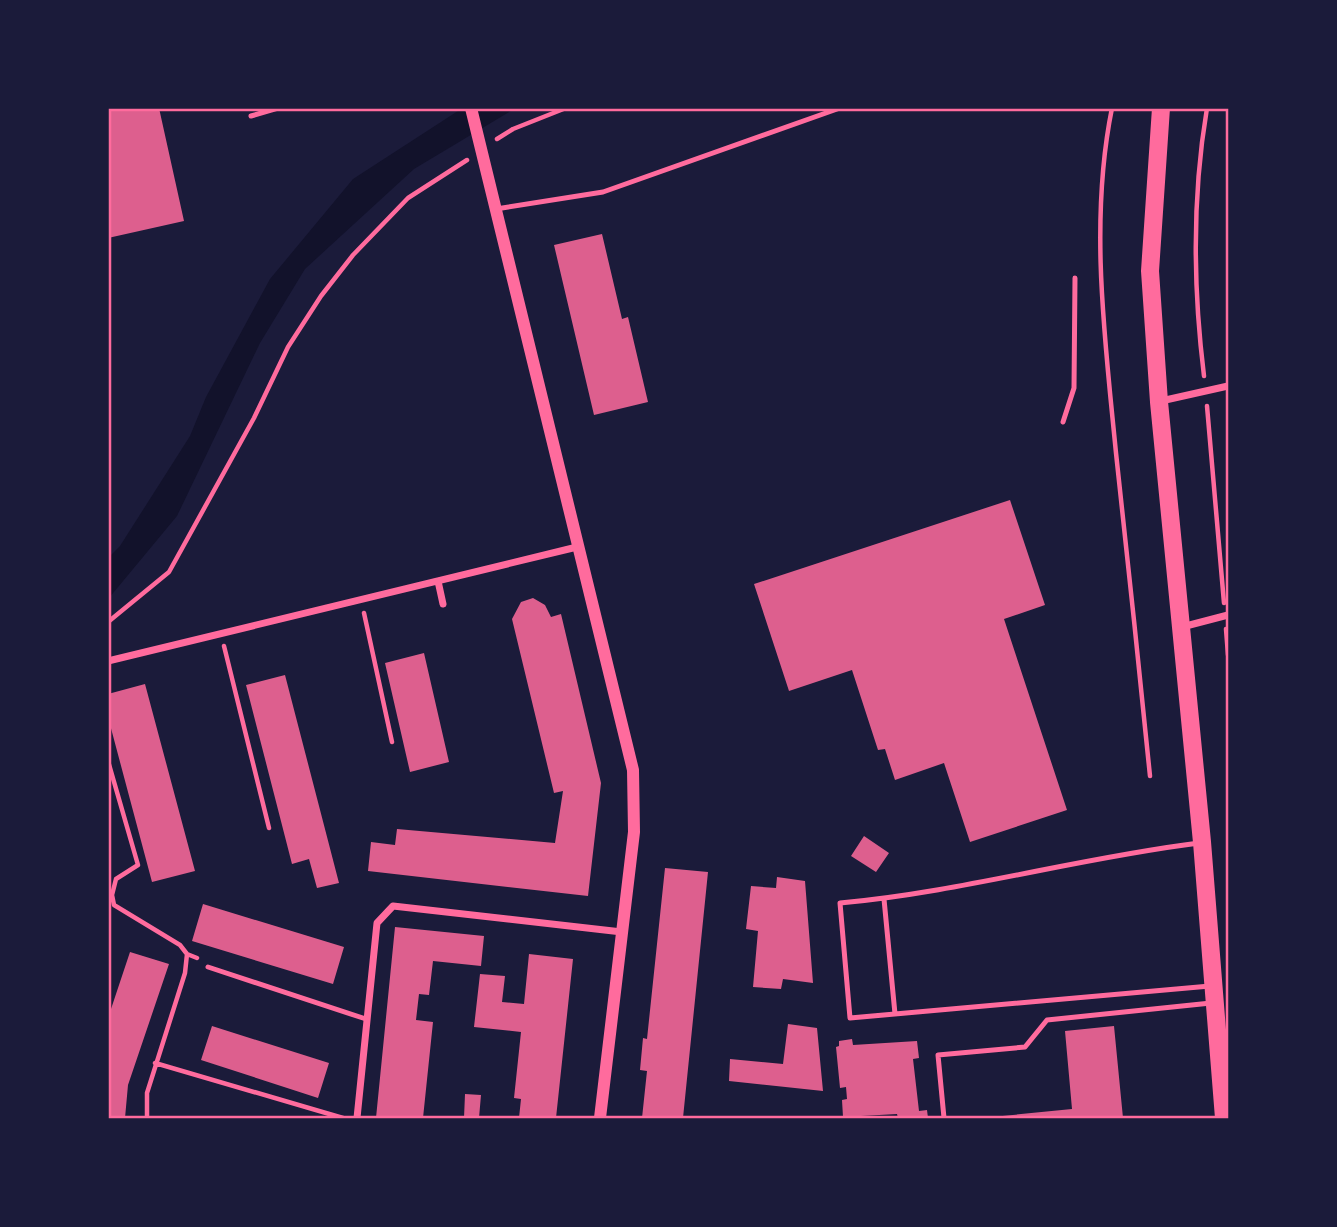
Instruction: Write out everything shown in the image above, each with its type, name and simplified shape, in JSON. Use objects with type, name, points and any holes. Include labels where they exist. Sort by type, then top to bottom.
[{"type":"main road","points":[[1161,108],[1150,271],[1179,628],[1202,842],[1223,1118]]},
{"type":"street","points":[[471,108],[633,770],[634,832],[600,1118]]},
{"type":"street","points":[[1159,402],[1228,386]]},
{"type":"street","points":[[108,661],[577,547]]},
{"type":"street","points":[[439,581],[443,604]]},
{"type":"street","points":[[1179,628],[1227,615]]},
{"type":"street","points":[[357,1118],[377,923],[393,906],[622,932]]},
{"type":"lane","points":[[251,116],[278,108]]},
{"type":"lane","points":[[496,209],[603,192],[840,108]]},
{"type":"lane","points":[[1063,422],[1074,388],[1075,278]]},
{"type":"lane","points":[[1202,842],[884,899],[840,903],[850,1018],[1213,994]]},
{"type":"lane","points":[[884,899],[895,1014]]},
{"type":"lane","points":[[208,967],[366,1020]]},
{"type":"lane","points":[[944,1118],[938,1055],[1025,1047],[1047,1020],[1213,994]]},
{"type":"path","points":[[108,622],[169,572],[254,418],[288,347],[352,255],[408,198],[481,144],[566,108]]},
{"type":"path","points":[[1112,108],[1101,203],[1101,264],[1108,375],[1150,776]]},
{"type":"path","points":[[361,599],[392,742]]},
{"type":"path","points":[[220,634],[270,828]]},
{"type":"path","points":[[108,761],[138,865],[116,879],[112,895],[114,905],[180,946],[187,954],[206,961],[208,967]]},
{"type":"path","points":[[147,1118],[147,1093],[185,973],[187,954]]},
{"type":"path","points":[[155,1063],[344,1118]]},
{"type":"shaded area","points":[[461,109],[514,109],[414,169],[305,269],[260,343],[177,516],[109,598],[109,557],[120,546],[190,436],[206,397],[270,279],[353,179]]},
{"type":"building","points":[[108,108],[159,108],[184,221],[108,238]]},
{"type":"building","points":[[602,234],[622,319],[628,317],[648,402],[594,415],[554,245]]},
{"type":"building","points":[[1010,500],[1045,605],[1004,619],[1067,810],[970,842],[944,763],[895,780],[885,749],[878,750],[852,670],[789,691],[754,584]]},
{"type":"building","points":[[533,598],[545,605],[551,617],[561,614],[601,783],[588,896],[368,871],[371,842],[395,845],[397,829],[555,843],[563,791],[554,793],[512,619],[521,602]]},
{"type":"building","points":[[424,653],[449,762],[410,772],[385,663]]},
{"type":"building","points":[[285,675],[339,883],[317,888],[309,859],[292,864],[246,685]]},
{"type":"building","points":[[145,684],[195,871],[152,882],[108,717],[108,694]]},
{"type":"building","points":[[864,836],[889,853],[876,872],[851,856]]},
{"type":"building","points":[[665,868],[708,872],[683,1118],[642,1118],[647,1071],[640,1070],[643,1038],[647,1039]]},
{"type":"building","points":[[777,877],[805,881],[813,983],[783,979],[781,989],[753,987],[758,931],[746,929],[751,886],[776,888]]},
{"type":"building","points":[[203,904],[344,947],[333,984],[192,941]]},
{"type":"building","points":[[395,927],[484,936],[481,966],[433,961],[429,995],[419,994],[416,1020],[433,1022],[423,1118],[376,1118]]},
{"type":"building","points":[[130,952],[169,964],[128,1085],[125,1118],[108,1118],[108,1018]]},
{"type":"building","points":[[529,954],[573,959],[556,1118],[519,1118],[521,1099],[514,1098],[521,1032],[474,1027],[480,974],[505,976],[502,1002],[524,1004]]},
{"type":"building","points":[[788,1024],[817,1028],[823,1091],[729,1081],[730,1059],[783,1064]]},
{"type":"building","points":[[212,1026],[329,1063],[318,1098],[201,1060]]},
{"type":"building","points":[[1114,1026],[1123,1118],[982,1118],[1072,1109],[1065,1031]]},
{"type":"building","points":[[852,1039],[853,1045],[917,1041],[919,1058],[913,1059],[919,1111],[927,1110],[928,1118],[898,1118],[897,1114],[843,1117],[842,1100],[847,1099],[846,1087],[840,1088],[836,1047],[839,1046],[839,1041]]},
{"type":"building","points":[[465,1094],[481,1095],[479,1118],[464,1118]]}]
